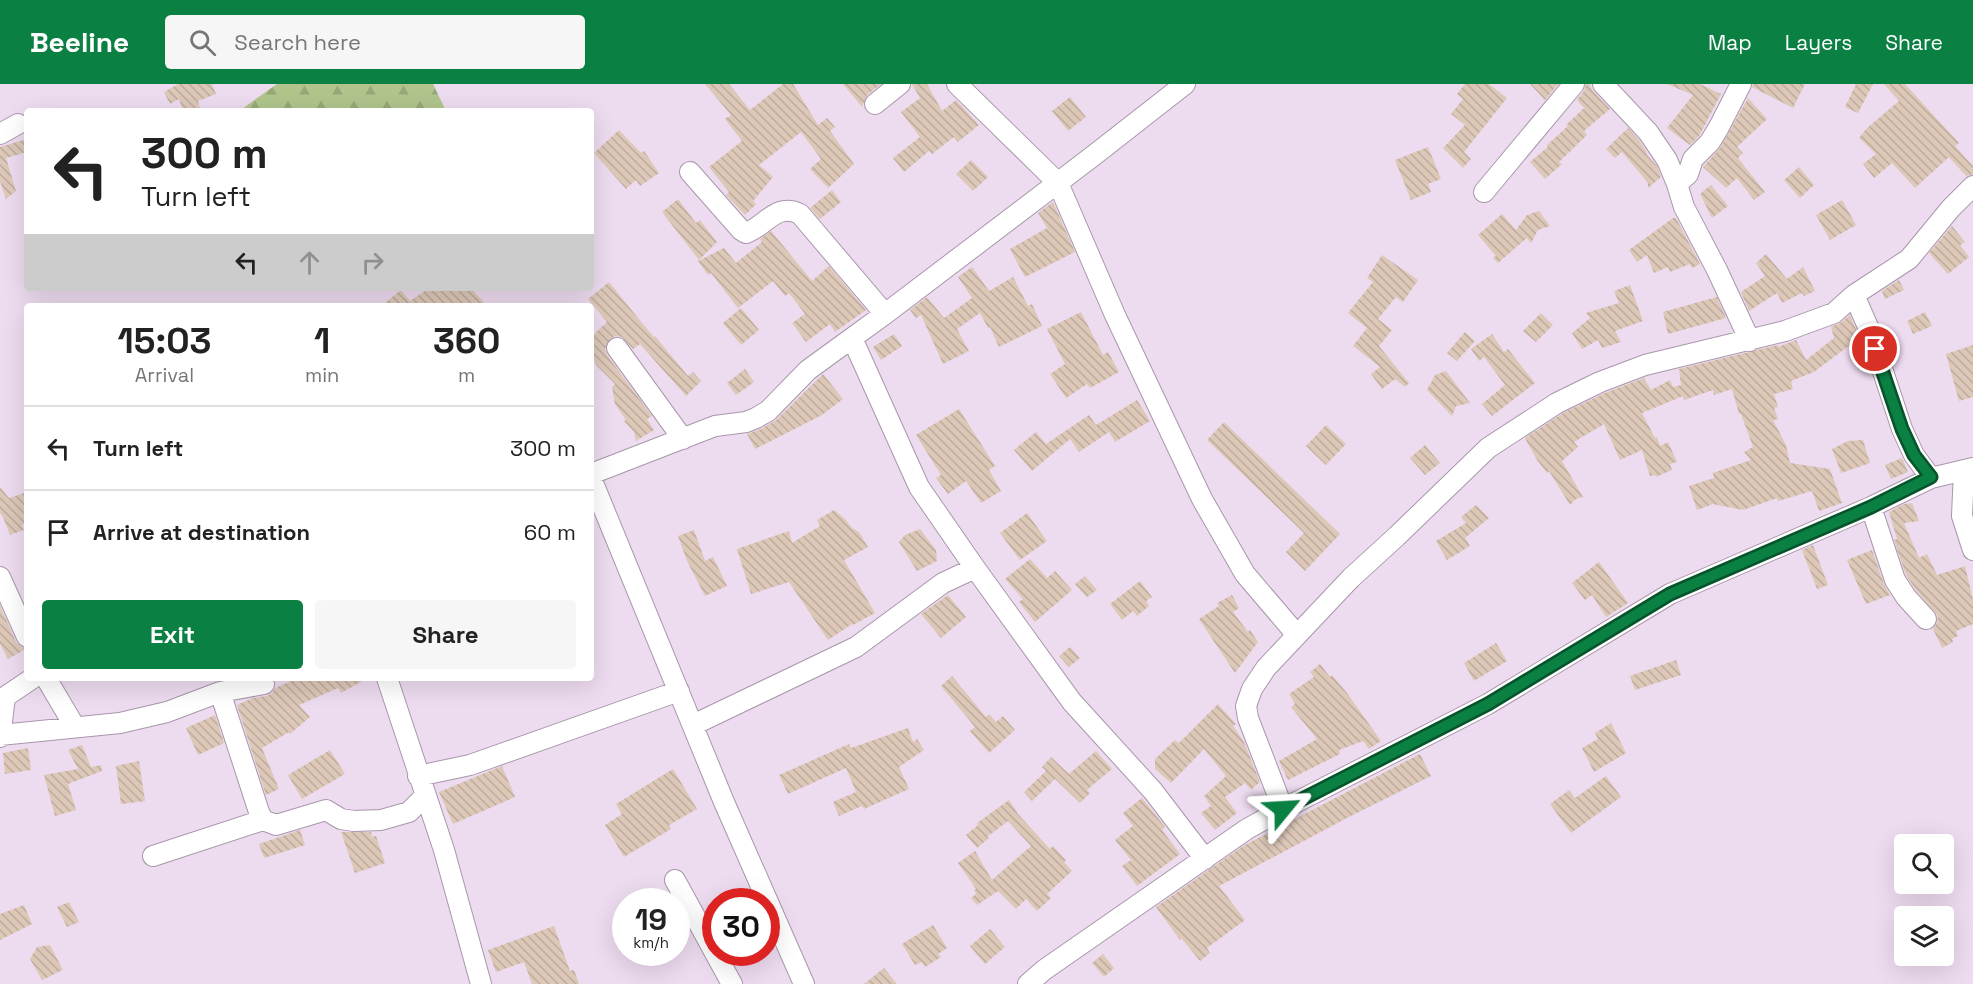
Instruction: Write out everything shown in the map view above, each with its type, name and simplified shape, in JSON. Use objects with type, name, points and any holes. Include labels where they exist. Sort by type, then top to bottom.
[{"type":"street","points":[[875,104],[900,84]]},
{"type":"street","points":[[957,84],[1058,183],[1115,315],[1207,509],[1245,574],[1297,635]]},
{"type":"street","points":[[594,475],[715,426],[746,422],[768,411],[808,370],[1058,183],[1185,84]]},
{"type":"street","points":[[1484,192],[1574,84]]},
{"type":"street","points":[[1603,84],[1648,132],[1667,160],[1684,207],[1717,270],[1749,341]]},
{"type":"street","points":[[1677,184],[1688,174],[1693,159],[1710,142],[1741,84]]},
{"type":"street","points":[[0,134],[18,124]]},
{"type":"street","points":[[690,172],[741,230],[746,232],[753,230],[780,210],[800,214],[885,314]]},
{"type":"street","points":[[1283,809],[1248,718],[1246,706],[1252,689],[1266,668],[1351,578],[1488,448],[1557,403],[1600,382],[1645,365],[1749,341],[1834,313],[1854,295],[1909,259],[1951,208],[1973,186]]},
{"type":"street","points":[[1854,295],[1869,329],[1902,429],[1914,455],[1931,477]]},
{"type":"street","points":[[852,338],[919,487],[1072,702],[1153,791],[1204,859]]},
{"type":"street","points":[[616,348],[683,439]]},
{"type":"street","points":[[1028,984],[1247,829],[1488,704],[1670,594],[1871,507],[1931,477],[1968,470],[1962,516],[1973,550]]},
{"type":"street","points":[[594,483],[693,725],[804,984]]},
{"type":"street","points":[[1871,507],[1895,580],[1906,597],[1926,619]]},
{"type":"street","points":[[693,725],[855,647],[943,583],[975,568]]},
{"type":"street","points":[[0,577],[24,630]]},
{"type":"street","points":[[28,681],[2,698],[0,736],[120,723],[167,712],[220,692],[264,684]]},
{"type":"street","points":[[48,681],[75,727]]},
{"type":"street","points":[[388,681],[444,850],[481,984]]},
{"type":"street","points":[[418,776],[470,765],[679,691]]},
{"type":"street","points":[[220,692],[263,820]]},
{"type":"street","points":[[153,856],[263,820],[276,825],[326,810],[341,819],[381,820],[409,812],[425,796]]},
{"type":"street","points":[[675,880],[732,984]]},
{"type":"green space","points":[[277,84],[433,84],[445,108],[243,108]]},
{"type":"building","points":[[178,84],[212,84],[216,94],[198,101],[200,108],[182,108],[179,99],[170,104],[164,92]]},
{"type":"building","points":[[705,84],[729,84],[750,110],[783,84],[793,84],[818,125],[827,118],[835,127],[830,131],[854,164],[828,188],[810,169],[821,159],[801,132],[759,165],[773,177],[753,201],[756,204],[745,215],[726,195],[729,192],[709,167],[742,141],[725,119],[731,115]]},
{"type":"building","points":[[843,84],[881,84],[867,95],[862,107]]},
{"type":"building","points":[[912,84],[927,84],[942,111],[956,100],[979,125],[958,142],[954,137],[932,154],[929,151],[904,172],[893,158],[920,137],[901,112],[920,98]]},
{"type":"building","points":[[1465,84],[1489,84],[1507,98],[1464,152],[1471,159],[1463,168],[1443,148],[1465,125],[1451,114],[1463,99],[1457,94]]},
{"type":"building","points":[[1530,84],[1558,84],[1545,100]]},
{"type":"building","points":[[1586,84],[1589,84],[1610,109],[1584,131],[1587,135],[1559,162],[1562,164],[1545,179],[1530,162],[1548,147],[1547,145],[1584,108],[1577,100]]},
{"type":"building","points":[[1667,84],[1700,84],[1721,94],[1699,136],[1690,145],[1667,128],[1693,95]]},
{"type":"building","points":[[1753,84],[1805,84],[1793,108],[1752,87]]},
{"type":"building","points":[[1856,84],[1873,84],[1858,113],[1845,107]]},
{"type":"building","points":[[1884,84],[1905,84],[1959,143],[1955,146],[1973,166],[1973,174],[1966,176],[1949,157],[1915,188],[1892,163],[1874,178],[1863,164],[1876,154],[1859,138],[1867,128],[1899,101]]},
{"type":"building","points":[[1070,97],[1086,117],[1068,131],[1052,111]]},
{"type":"building","points":[[1748,98],[1767,119],[1737,147],[1743,153],[1738,158],[1765,192],[1754,200],[1737,178],[1726,188],[1703,167],[1720,148]]},
{"type":"building","points":[[1628,128],[1657,166],[1661,177],[1648,188],[1648,183],[1622,152],[1615,158],[1606,149]]},
{"type":"building","points":[[619,130],[641,153],[644,151],[659,173],[640,186],[636,180],[626,189],[594,153]]},
{"type":"building","points":[[24,140],[24,153],[6,158],[16,191],[6,199],[0,181],[0,147]]},
{"type":"building","points":[[1428,147],[1441,179],[1428,184],[1431,192],[1411,200],[1395,160]]},
{"type":"building","points":[[971,160],[988,177],[973,191],[956,174]]},
{"type":"building","points":[[1799,167],[1814,185],[1800,198],[1784,180]]},
{"type":"building","points":[[1711,185],[1728,206],[1712,218],[1700,194]]},
{"type":"building","points":[[832,190],[841,202],[820,219],[810,208]]},
{"type":"building","points":[[678,199],[696,223],[700,220],[717,242],[699,260],[662,212]]},
{"type":"building","points":[[1842,200],[1856,225],[1830,240],[1816,215]]},
{"type":"building","points":[[1053,202],[1075,252],[1025,277],[1010,249],[1047,228],[1038,213]]},
{"type":"building","points":[[1539,211],[1550,226],[1538,230],[1531,243],[1527,238],[1498,263],[1493,258],[1496,256],[1478,235],[1502,214],[1516,230],[1527,215]]},
{"type":"building","points":[[1676,218],[1700,264],[1692,268],[1690,264],[1670,272],[1668,267],[1654,273],[1647,255],[1637,262],[1629,250]]},
{"type":"building","points":[[1952,226],[1965,242],[1960,245],[1969,257],[1948,274],[1929,253]]},
{"type":"building","points":[[771,231],[812,281],[829,266],[866,310],[835,332],[830,324],[806,342],[792,323],[805,314],[789,293],[785,296],[773,281],[738,308],[711,273],[708,275],[698,261],[724,248],[736,263],[762,242],[760,239]]},
{"type":"building","points":[[1766,254],[1787,279],[1803,267],[1815,291],[1804,296],[1802,293],[1782,303],[1777,293],[1749,311],[1741,292],[1765,276],[1756,263]]},
{"type":"building","points":[[1382,255],[1418,280],[1403,302],[1396,297],[1378,319],[1392,330],[1379,346],[1409,383],[1405,387],[1395,379],[1382,389],[1371,374],[1380,367],[1353,346],[1367,328],[1348,313],[1373,282],[1367,278]]},
{"type":"building","points":[[972,267],[989,291],[1013,277],[1028,306],[1032,304],[1042,326],[999,347],[990,327],[988,328],[980,313],[957,329],[969,351],[943,364],[921,315],[916,318],[910,310],[927,297],[944,318],[972,298],[958,277]]},
{"type":"building","points":[[1899,280],[1904,290],[1885,299],[1882,291]]},
{"type":"building","points":[[609,282],[688,376],[693,372],[701,381],[686,396],[640,344],[633,349],[622,337],[615,336],[610,339],[605,349],[607,355],[652,416],[647,419],[654,430],[636,441],[634,432],[624,421],[626,420],[615,404],[612,387],[615,384],[594,361],[594,334],[607,322],[594,306],[594,303],[588,299]]},
{"type":"building","points":[[1630,285],[1643,321],[1615,331],[1621,342],[1602,348],[1598,340],[1582,349],[1572,333],[1590,318],[1586,313],[1619,303],[1614,291]]},
{"type":"building","points":[[400,291],[410,301],[425,291],[474,291],[484,303],[385,303]]},
{"type":"building","points":[[1717,297],[1726,318],[1668,334],[1663,312]]},
{"type":"building","points":[[741,308],[759,330],[741,345],[723,323]]},
{"type":"building","points":[[1081,312],[1103,355],[1108,352],[1119,372],[1090,388],[1087,384],[1066,398],[1050,374],[1065,364],[1047,329]]},
{"type":"building","points":[[1925,312],[1932,326],[1913,334],[1907,321]]},
{"type":"building","points":[[1541,313],[1553,325],[1536,342],[1523,331]]},
{"type":"building","points":[[1850,315],[1861,342],[1850,345],[1814,372],[1791,381],[1793,389],[1774,394],[1778,407],[1774,408],[1778,419],[1773,420],[1786,445],[1790,463],[1830,469],[1842,503],[1819,511],[1812,491],[1778,501],[1777,498],[1743,510],[1713,504],[1697,510],[1689,486],[1714,478],[1713,473],[1751,460],[1744,452],[1753,447],[1741,414],[1739,414],[1732,389],[1714,395],[1713,390],[1684,400],[1683,396],[1642,413],[1660,446],[1668,442],[1677,462],[1670,464],[1672,470],[1656,477],[1655,475],[1650,476],[1642,450],[1620,460],[1604,424],[1574,442],[1578,447],[1562,461],[1583,497],[1576,499],[1570,505],[1549,471],[1547,473],[1537,460],[1525,438],[1563,413],[1644,378],[1651,390],[1670,380],[1673,387],[1681,385],[1679,369],[1778,345],[1778,347],[1796,340],[1806,360],[1834,338],[1831,327]]},
{"type":"building","points":[[1465,332],[1475,341],[1457,361],[1447,353]]},
{"type":"building","points":[[894,334],[902,346],[881,360],[873,347]]},
{"type":"building","points":[[1492,334],[1504,352],[1508,349],[1535,383],[1492,416],[1482,404],[1505,385],[1484,357],[1479,361],[1471,349]]},
{"type":"building","points":[[1973,345],[1973,397],[1959,401],[1946,354]]},
{"type":"building","points":[[745,369],[754,382],[736,395],[727,383]]},
{"type":"building","points":[[1446,371],[1470,403],[1456,406],[1452,416],[1427,390],[1435,375]]},
{"type":"building","points":[[823,374],[843,399],[822,415],[755,449],[747,434],[776,420]]},
{"type":"building","points":[[1137,400],[1150,421],[1115,442],[1109,432],[1079,452],[1070,439],[1032,471],[1014,450],[1036,432],[1046,444],[1089,415],[1096,425]]},
{"type":"building","points":[[959,409],[995,466],[989,470],[1001,491],[981,503],[966,481],[948,494],[936,478],[941,475],[916,435]]},
{"type":"building","points":[[1224,422],[1340,534],[1305,571],[1286,552],[1304,533],[1207,440]]},
{"type":"building","points":[[1326,425],[1346,444],[1326,465],[1306,446]]},
{"type":"building","points":[[1863,440],[1870,463],[1841,473],[1832,449],[1848,441]]},
{"type":"building","points":[[1425,445],[1440,463],[1425,475],[1410,458]]},
{"type":"building","points":[[1902,458],[1908,472],[1891,479],[1885,465]]},
{"type":"building","points":[[0,487],[9,498],[24,493],[24,524],[22,525],[24,530],[10,535],[0,513]]},
{"type":"building","points":[[1912,503],[1919,521],[1904,523],[1919,558],[1927,554],[1937,575],[1965,566],[1973,600],[1973,624],[1956,631],[1958,636],[1942,648],[1933,629],[1938,616],[1906,575],[1894,540],[1897,539],[1889,512],[1904,504]]},
{"type":"building","points":[[1476,505],[1489,518],[1465,538],[1470,546],[1447,560],[1436,541],[1466,523],[1461,517]]},
{"type":"building","points":[[834,510],[859,532],[868,547],[844,560],[875,613],[852,624],[828,640],[789,582],[751,594],[737,549],[789,531],[792,543],[820,526],[817,520]]},
{"type":"building","points":[[1027,513],[1047,541],[1020,560],[1000,533]]},
{"type":"building","points":[[920,529],[936,550],[937,561],[917,571],[899,542],[905,535]]},
{"type":"building","points":[[694,530],[705,561],[713,557],[727,586],[705,596],[687,561],[678,536]]},
{"type":"building","points":[[1813,545],[1828,585],[1817,589],[1802,550]]},
{"type":"building","points":[[1872,550],[1890,595],[1866,604],[1847,560]]},
{"type":"building","points":[[1030,559],[1047,578],[1055,571],[1072,590],[1035,622],[1019,602],[1023,599],[1005,579]]},
{"type":"building","points":[[1599,562],[1628,603],[1606,617],[1592,595],[1585,600],[1572,583]]},
{"type":"building","points":[[1085,576],[1097,590],[1087,597],[1075,584]]},
{"type":"building","points":[[1140,581],[1152,597],[1146,601],[1149,606],[1137,616],[1133,611],[1122,620],[1110,604]]},
{"type":"building","points":[[948,595],[966,617],[941,638],[921,614]]},
{"type":"building","points":[[1232,595],[1239,608],[1233,612],[1258,642],[1235,673],[1199,619],[1219,606],[1217,603]]},
{"type":"building","points":[[0,606],[16,642],[24,650],[8,659],[0,644]]},
{"type":"building","points":[[1496,643],[1507,661],[1474,681],[1464,663]]},
{"type":"building","points":[[1070,647],[1080,658],[1069,667],[1059,656]]},
{"type":"building","points":[[1676,660],[1681,675],[1635,690],[1630,676]]},
{"type":"building","points":[[1320,664],[1347,693],[1381,741],[1369,749],[1363,741],[1339,750],[1340,754],[1288,780],[1279,761],[1317,739],[1291,707],[1295,704],[1289,694],[1314,677],[1310,672]]},
{"type":"building","points":[[952,676],[986,717],[989,714],[996,722],[1003,716],[1015,730],[989,753],[970,731],[975,727],[941,686]]},
{"type":"building","points":[[291,681],[363,681],[341,693],[338,688],[299,705],[310,717],[290,734],[289,732],[262,748],[279,789],[266,795],[237,705],[253,698],[267,696],[275,688]]},
{"type":"building","points":[[1218,704],[1236,724],[1233,726],[1244,742],[1260,782],[1251,790],[1245,783],[1225,797],[1237,813],[1215,830],[1201,813],[1211,806],[1204,796],[1226,776],[1204,749],[1171,783],[1155,769],[1155,759],[1175,740],[1179,743]]},
{"type":"building","points":[[215,715],[224,743],[198,755],[186,728]]},
{"type":"building","points":[[1611,723],[1626,753],[1594,772],[1582,748],[1598,739],[1595,733]]},
{"type":"building","points":[[908,728],[913,742],[917,739],[924,750],[899,767],[909,789],[864,809],[862,806],[839,816],[833,802],[856,792],[846,768],[788,794],[779,775],[849,744],[851,748]]},
{"type":"building","points":[[82,745],[91,767],[101,765],[102,771],[68,784],[76,810],[55,816],[44,775],[78,769],[68,750]]},
{"type":"building","points":[[28,748],[31,770],[5,774],[3,753]]},
{"type":"building","points":[[330,750],[345,774],[302,799],[288,775]]},
{"type":"building","points":[[1096,751],[1112,769],[1087,790],[1090,793],[1080,803],[1055,779],[1032,801],[1024,792],[1046,771],[1042,767],[1051,757],[1069,774]]},
{"type":"building","points":[[1420,754],[1431,776],[1219,886],[1245,920],[1207,948],[1210,953],[1200,961],[1181,938],[1180,940],[1156,907],[1243,846]]},
{"type":"building","points":[[139,761],[145,801],[121,804],[116,766]]},
{"type":"building","points":[[502,766],[515,797],[453,824],[439,792]]},
{"type":"building","points":[[673,769],[697,809],[669,825],[671,829],[624,857],[605,825],[622,814],[616,804]]},
{"type":"building","points":[[1606,776],[1621,797],[1571,833],[1550,804],[1569,790],[1575,798]]},
{"type":"building","points":[[1142,798],[1165,827],[1162,830],[1180,854],[1137,886],[1122,866],[1131,860],[1115,840],[1133,826],[1123,813]]},
{"type":"building","points":[[1009,800],[1018,814],[1050,849],[1053,846],[1066,860],[1064,862],[1072,871],[1047,894],[1051,898],[1037,911],[1026,899],[1016,909],[998,891],[977,905],[971,898],[976,894],[974,890],[976,889],[958,863],[975,851],[992,880],[1031,846],[1008,821],[977,848],[966,835],[978,825],[977,823]]},
{"type":"building","points":[[300,830],[305,845],[264,858],[259,844]]},
{"type":"building","points":[[341,832],[371,832],[372,837],[376,836],[385,863],[355,873]]},
{"type":"building","points":[[69,902],[79,922],[67,927],[57,907]]},
{"type":"building","points":[[24,905],[32,924],[0,940],[0,914]]},
{"type":"building","points":[[933,925],[947,948],[938,954],[941,957],[925,967],[922,962],[915,965],[902,944]]},
{"type":"building","points":[[554,926],[570,971],[574,970],[579,984],[532,984],[524,962],[496,972],[488,950]]},
{"type":"building","points":[[990,929],[1005,947],[985,964],[970,946]]},
{"type":"building","points":[[50,945],[63,970],[42,980],[30,959],[37,947]]},
{"type":"building","points":[[1103,954],[1114,968],[1104,977],[1092,963]]},
{"type":"building","points":[[884,968],[897,984],[864,984]]},
{"type":"route","points":[[1283,809],[1488,704],[1670,594],[1871,507],[1931,477],[1907,442],[1875,349]]}]
